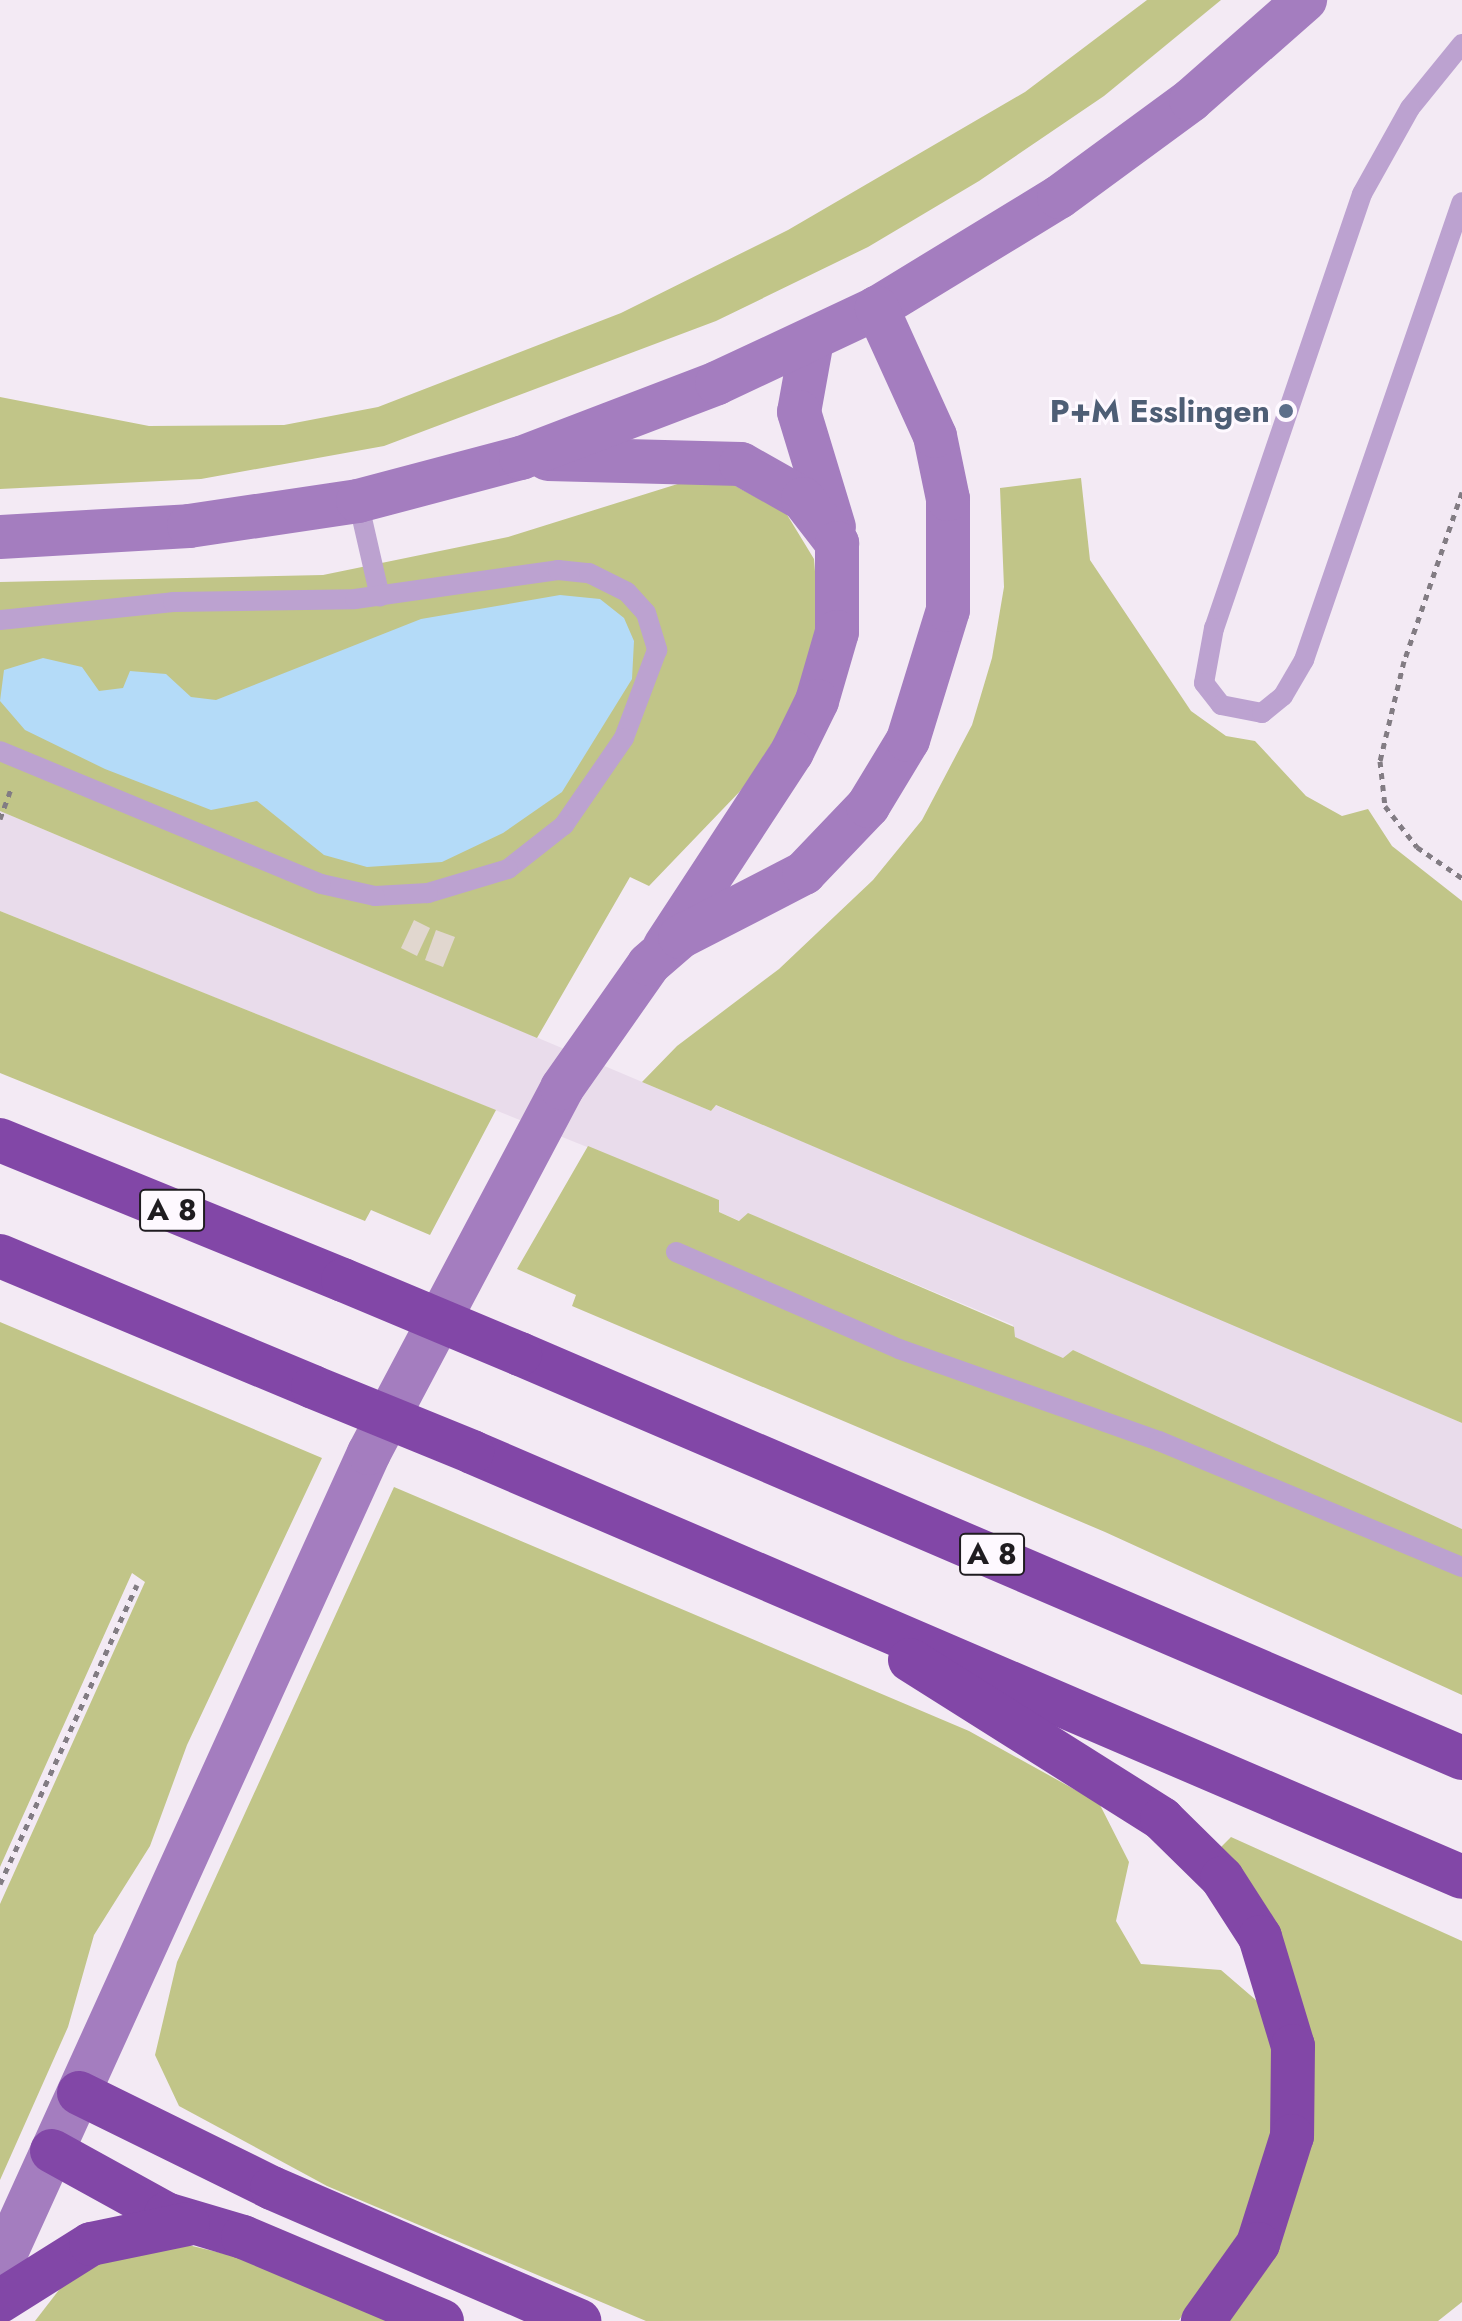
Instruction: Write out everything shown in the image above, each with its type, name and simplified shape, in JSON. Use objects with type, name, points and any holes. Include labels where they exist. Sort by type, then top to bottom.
[{"type":"highway","name":"A 8","points":[[0,1140],[520,1354],[1462,1758]]},
{"type":"highway","points":[[0,1256],[813,1596],[1462,1877]]},
{"type":"highway","points":[[813,1596],[1025,1737],[1144,1805],[1222,1878],[1260,1937],[1293,2046],[1292,2136],[1262,2234],[1203,2321]]},
{"type":"highway","points":[[79,2093],[272,2188],[579,2321]]},
{"type":"highway","points":[[52,2151],[191,2224],[243,2237],[442,2321]]},
{"type":"highway","points":[[0,2301],[91,2244],[191,2224]]},
{"type":"main road","points":[[0,537],[189,526],[358,501],[521,458],[812,340],[877,308],[1094,173],[1305,0]]},
{"type":"main road","points":[[662,951],[771,895],[822,856],[883,785],[929,687],[950,586],[948,499],[935,436],[877,308]]},
{"type":"main road","points":[[0,2266],[407,1375],[562,1088],[662,951],[792,752],[817,701],[838,624],[837,543],[799,412],[812,340]]},
{"type":"main road","points":[[521,458],[741,464],[803,499],[837,543]]},
{"type":"lane","points":[[1462,44],[1410,108],[1362,194],[1214,628],[1204,683],[1221,705],[1262,713],[1283,696],[1304,660],[1462,202]]},
{"type":"lane","points":[[358,501],[380,597]]},
{"type":"lane","points":[[0,620],[173,602],[380,597],[569,570],[619,586],[650,622],[654,670],[615,754],[564,825],[496,874],[410,895],[340,890],[0,751]]},
{"type":"lane","points":[[676,1252],[899,1349],[1159,1441],[1462,1567]]},
{"type":"path","points":[[1462,492],[1404,661],[1380,761],[1385,806],[1417,847],[1462,878]]},
{"type":"path","points":[[0,1884],[137,1585]]},
{"type":"shaded area","points":[[0,811],[711,1111],[715,1105],[1090,1261],[1462,1423],[1462,1529],[1073,1350],[1064,1359],[1014,1337],[1013,1325],[749,1214],[740,1221],[719,1212],[719,1200],[0,911]]},
{"type":"green space","points":[[1147,0],[1221,0],[1104,96],[979,181],[868,247],[716,321],[384,446],[201,479],[0,489],[0,397],[149,426],[284,425],[378,407],[621,313],[788,230],[1025,92]]},
{"type":"green space","points":[[1081,478],[1090,560],[1191,711],[1226,736],[1255,741],[1306,796],[1342,816],[1368,809],[1392,846],[1462,901],[1462,1423],[716,1105],[711,1111],[642,1082],[677,1046],[779,969],[873,880],[922,820],[972,725],[992,658],[1004,587],[1000,488]]},
{"type":"green space","points":[[726,481],[786,513],[814,559],[819,620],[793,709],[746,785],[649,886],[630,877],[537,1038],[0,811],[0,582],[323,575],[508,537],[684,482]]},
{"type":"green space","points":[[0,911],[496,1110],[430,1235],[371,1210],[365,1221],[0,1073]]},
{"type":"green space","points":[[588,1146],[719,1200],[719,1212],[739,1221],[748,1213],[1014,1327],[1015,1337],[1063,1358],[1073,1350],[1462,1529],[1462,1695],[1105,1532],[572,1306],[576,1295],[517,1269]]},
{"type":"green space","points":[[0,1322],[322,1458],[187,1745],[150,1846],[94,1935],[68,2027],[0,2180],[0,1904],[145,1582],[132,1573],[0,1867]]},
{"type":"green space","points":[[394,1487],[969,1731],[1099,1803],[1129,1862],[1116,1921],[1141,1964],[1221,1970],[1257,2001],[1273,2038],[1276,2116],[1243,2232],[1179,2320],[646,2321],[327,2186],[179,2106],[155,2055],[177,1962]]},
{"type":"green space","points":[[1231,1837],[1462,1941],[1462,2302],[1438,2321],[1226,2321],[1284,2230],[1303,2173],[1221,1847]]},
{"type":"green space","points":[[188,2245],[234,2256],[394,2321],[35,2321],[62,2286],[94,2262]]},
{"type":"water","points":[[560,595],[600,599],[624,618],[634,641],[632,679],[562,792],[503,833],[442,862],[367,867],[324,855],[257,801],[211,810],[105,769],[25,730],[0,701],[4,670],[43,658],[82,667],[99,691],[123,688],[130,671],[166,674],[191,697],[216,700],[421,619]]},
{"type":"building","points":[[414,920],[430,928],[417,956],[401,948]]},
{"type":"building","points":[[436,930],[455,937],[443,967],[425,960]]},
{"type":"place","name":"P+M Esslingen","points":[[1286,411]]}]
